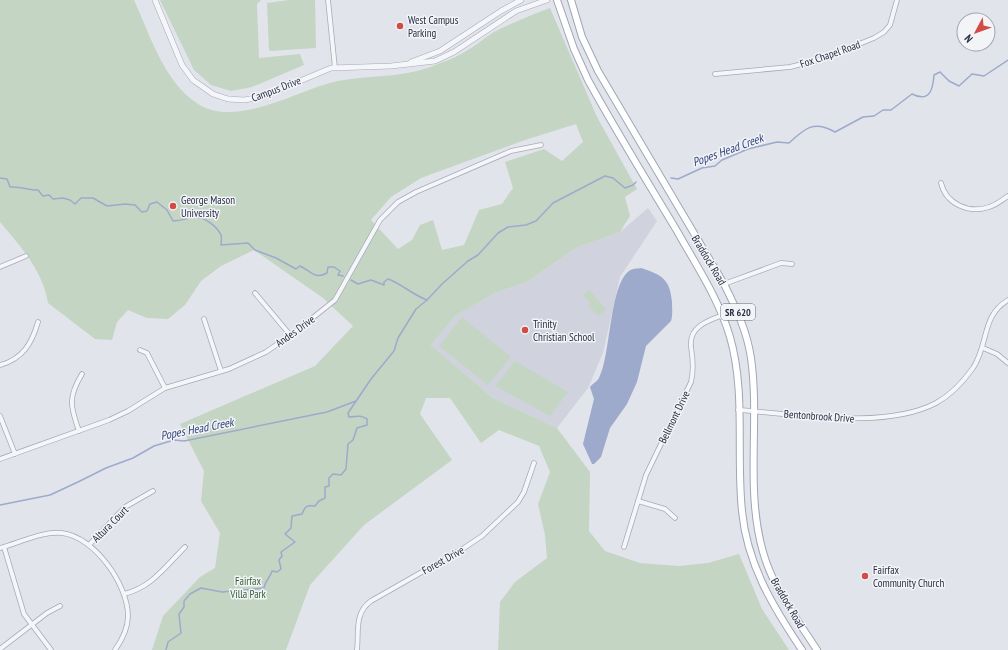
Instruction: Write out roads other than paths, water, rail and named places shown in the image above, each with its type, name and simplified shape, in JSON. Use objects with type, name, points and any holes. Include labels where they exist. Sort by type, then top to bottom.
[{"type":"main road","name":"Braddock Road","points":[[557,0],[574,49],[588,80],[692,258],[723,316],[734,354],[738,384],[742,510],[747,542],[762,586],[775,610],[802,650]]},
{"type":"main road","name":"Braddock Road","points":[[571,0],[582,37],[598,71],[724,284],[737,310],[745,332],[751,358],[755,411],[755,507],[763,553],[780,593],[817,650]]},
{"type":"street","name":"Campus Drive","points":[[155,0],[179,58],[187,73],[199,86],[217,96],[236,100],[252,99],[320,71],[335,68],[428,63],[445,56],[516,12],[547,0]]},
{"type":"street","points":[[328,0],[335,68]]},
{"type":"street","name":"Campus Drive","points":[[404,64],[440,51],[496,13],[521,0]]},
{"type":"street","name":"Fox Chapel Road","points":[[714,74],[790,67],[822,59],[874,38],[884,32],[890,25],[897,0]]},
{"type":"street","name":"Andes Drive","points":[[0,459],[120,416],[165,388],[249,361],[291,336],[336,300],[380,220],[398,202],[416,192],[504,154],[518,149],[541,145]]},
{"type":"street","points":[[941,183],[944,193],[953,202],[970,209],[990,207],[1008,196]]},
{"type":"street","points":[[0,267],[26,256]]},
{"type":"street","points":[[724,284],[781,263],[792,264]]},
{"type":"street","points":[[255,293],[291,336]]},
{"type":"street","name":"Bentonbrook Drive","points":[[738,410],[858,419],[889,416],[924,408],[944,398],[956,388],[971,370],[983,348],[990,319],[999,307],[1008,300]]},
{"type":"street","name":"Bellmont Drive","points":[[624,547],[646,475],[691,382],[694,365],[690,341],[692,335],[699,326],[737,310]]},
{"type":"street","points":[[204,319],[221,371]]},
{"type":"street","points":[[0,365],[12,360],[27,349],[34,337],[38,322]]},
{"type":"street","points":[[983,348],[997,354],[1008,363]]},
{"type":"street","points":[[140,350],[146,353],[165,388]]},
{"type":"street","points":[[79,431],[72,411],[71,399],[74,389],[82,374]]},
{"type":"street","points":[[0,416],[15,454]]},
{"type":"street","name":"Forest Drive","points":[[357,650],[357,623],[364,608],[386,592],[465,548],[482,536],[518,502],[524,492],[534,464]]},
{"type":"street","name":"Altura Court","points":[[89,545],[125,507],[153,491]]},
{"type":"street","points":[[638,501],[665,509],[675,518]]},
{"type":"street","points":[[51,650],[30,625],[24,614],[2,547],[45,535],[59,533],[71,535],[89,545],[114,573],[124,594],[128,609],[126,631],[115,650]]},
{"type":"street","points":[[124,594],[148,585],[185,546]]},
{"type":"street","points":[[0,649],[49,611],[60,606]]},
{"type":"water","points":[[641,268],[660,276],[667,283],[671,294],[672,319],[646,346],[637,382],[627,404],[610,428],[601,457],[594,464],[592,464],[583,444],[594,399],[590,387],[598,379],[603,368],[614,306],[622,279],[630,270]]},
{"type":"waterway","name":"Popes Head Creek","points":[[671,178],[678,179],[702,168],[715,166],[722,160],[748,149],[777,142],[789,143],[800,133],[810,127],[815,126],[828,128],[835,132],[863,117],[874,116],[883,110],[891,110],[912,94],[923,97],[927,96],[933,85],[934,75],[940,72],[949,81],[959,86],[972,74],[984,76],[1008,60]]},
{"type":"waterway","name":"Popes Head Creek","points":[[166,650],[168,642],[181,633],[179,614],[184,607],[184,601],[190,594],[201,588],[222,592],[264,588],[265,583],[272,571],[277,572],[281,569],[279,560],[282,556],[281,552],[295,542],[285,534],[291,528],[292,516],[302,514],[304,509],[310,506],[315,506],[319,501],[325,498],[325,487],[329,486],[329,478],[333,474],[341,475],[346,469],[348,444],[353,440],[357,428],[367,425],[367,419],[364,417],[349,417],[348,413],[371,379],[394,351],[398,338],[416,309],[468,261],[478,255],[498,233],[508,227],[526,225],[536,221],[553,203],[605,176],[613,178],[625,188],[636,182]]},
{"type":"waterway","points":[[0,178],[7,179],[10,187],[38,190],[43,196],[49,195],[53,199],[63,198],[70,200],[75,204],[81,198],[93,198],[107,206],[125,204],[135,205],[142,212],[147,211],[150,204],[157,202],[167,210],[173,221],[199,217],[210,223],[217,228],[221,235],[221,245],[248,243],[255,250],[276,258],[296,269],[300,266],[319,276],[327,273],[328,267],[334,267],[340,271],[338,275],[343,276]]},
{"type":"waterway","points":[[351,280],[358,284],[371,280],[384,285],[384,282],[388,279],[427,300]]},
{"type":"waterway","name":"Popes Head Creek","points":[[0,505],[50,495],[106,468],[133,458],[154,446],[174,440],[184,441],[327,412],[356,401]]},
{"type":"place","name":"West Campus Parking","points":[[400,26]]},
{"type":"place","name":"George Mason University","points":[[173,206]]},
{"type":"place","name":"Trinity Christian School","points":[[525,330]]},
{"type":"place","name":"Fairfax Community Church","points":[[865,576]]},
{"type":"park label","name":"Fairfax Villa Park","points":[[248,587]]}]
